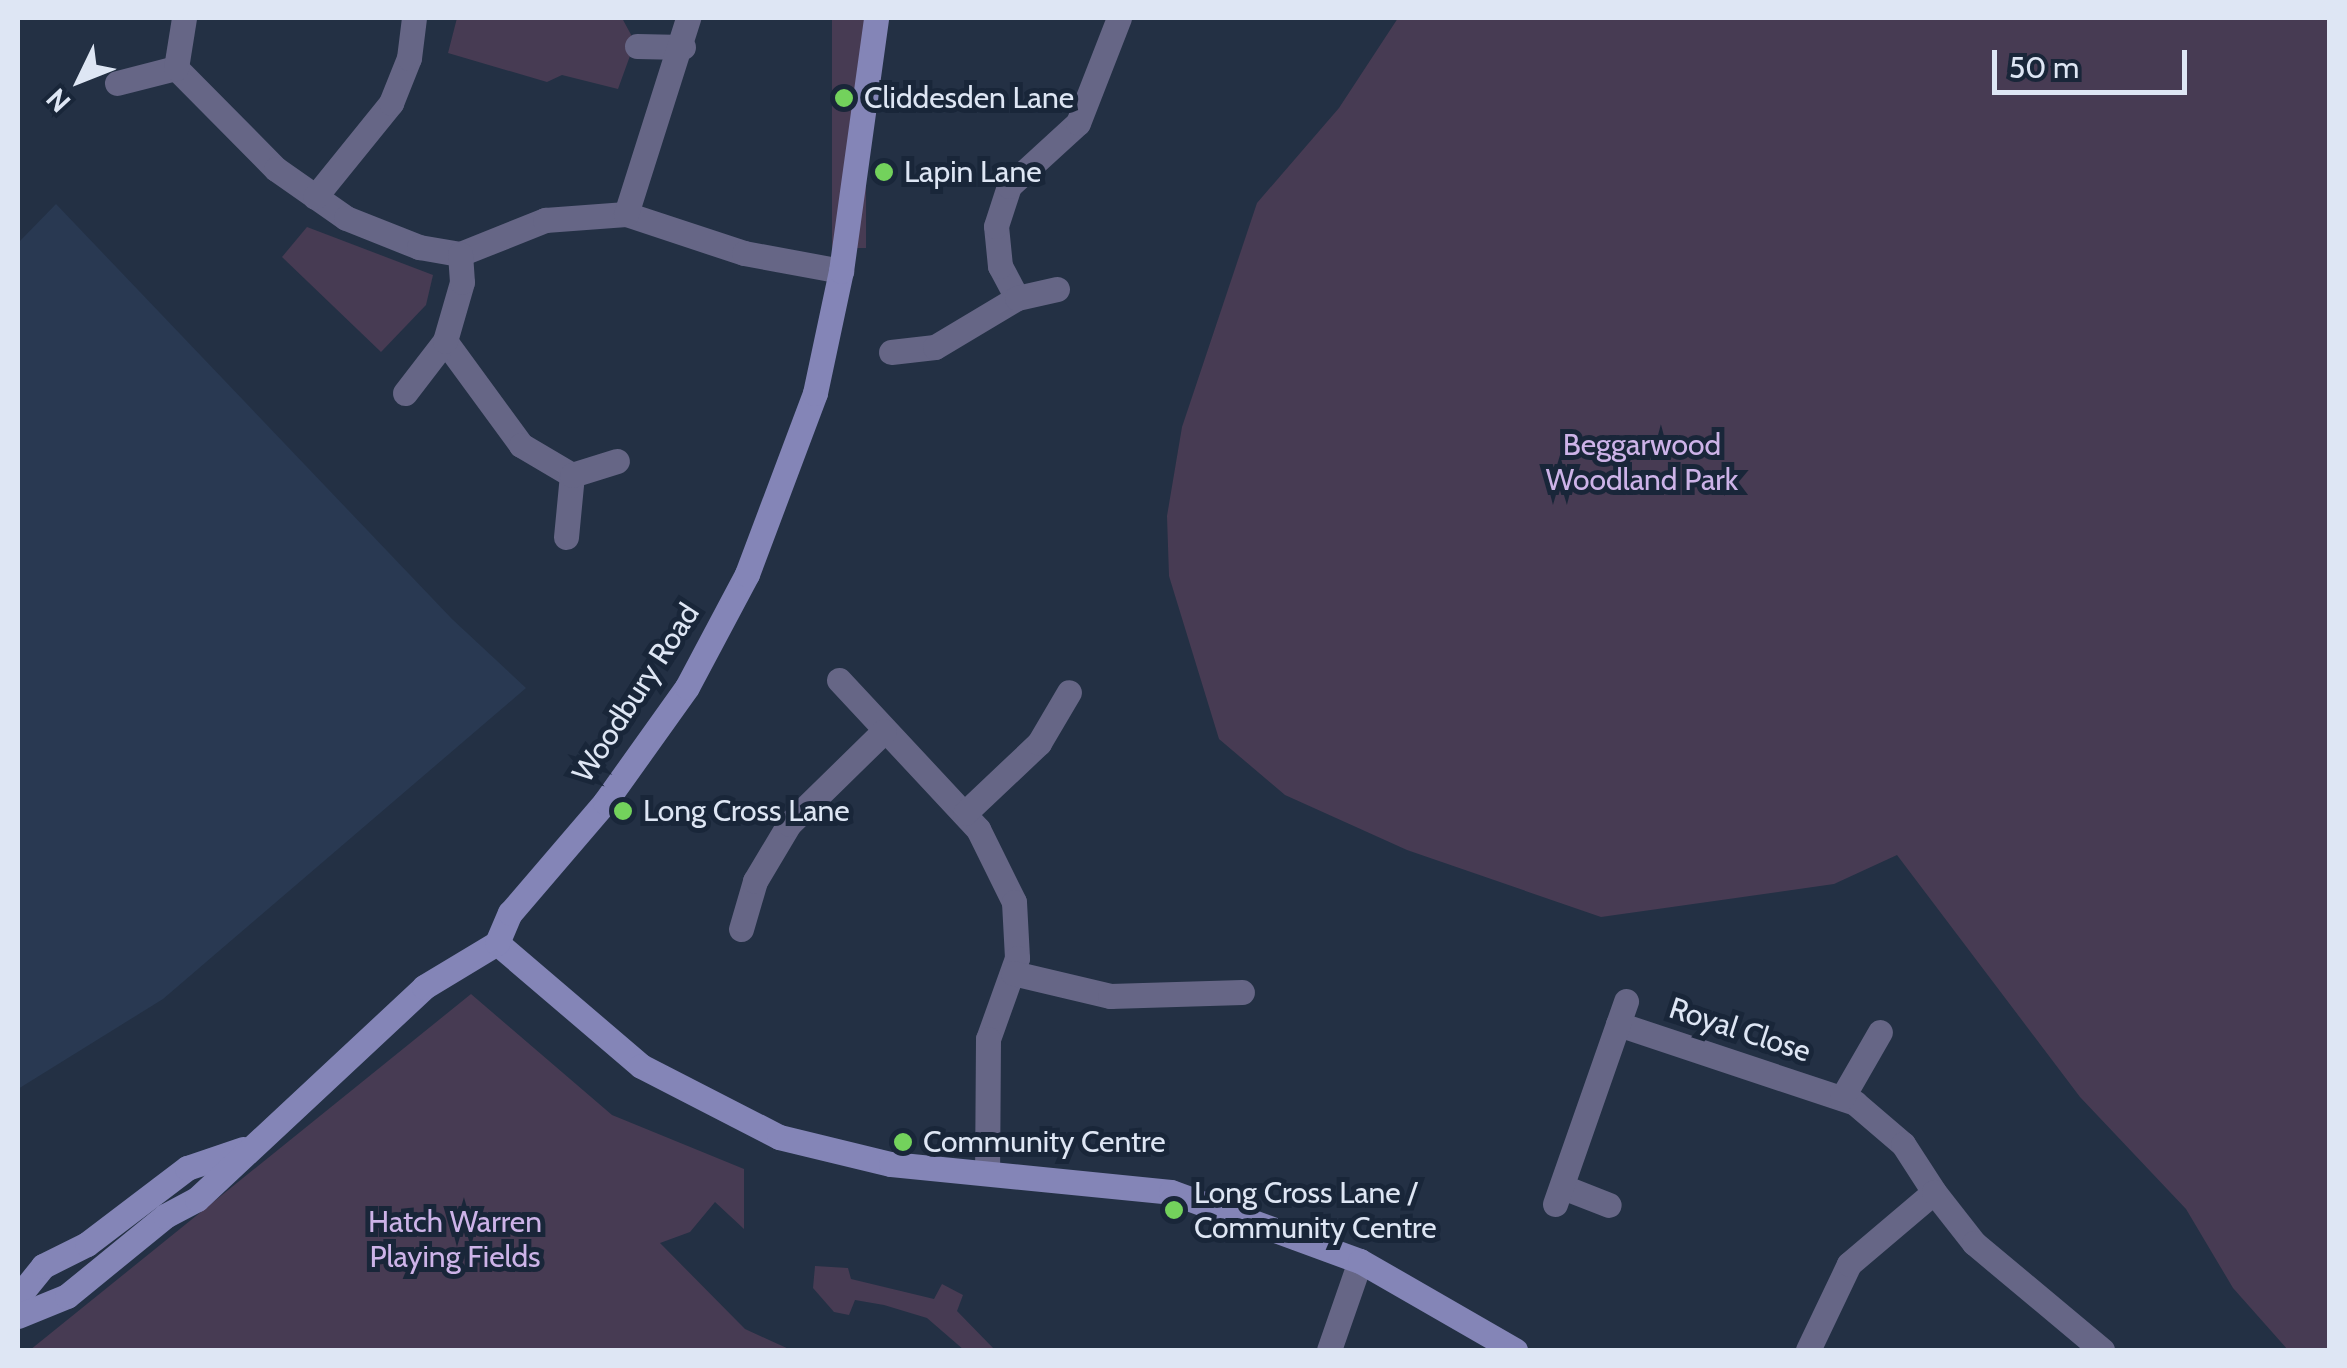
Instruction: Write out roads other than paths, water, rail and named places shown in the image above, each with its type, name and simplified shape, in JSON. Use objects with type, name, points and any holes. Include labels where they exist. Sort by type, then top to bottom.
[{"type":"street","points":[[176,68],[184,18]]},
{"type":"street","points":[[315,197],[391,103],[410,58],[414,18]]},
{"type":"street","points":[[626,214],[683,47],[688,18]]},
{"type":"street","name":"Woodbury Road","points":[[497,943],[510,913],[606,802],[706,656],[798,445],[841,272],[876,18]]},
{"type":"street","points":[[1017,298],[1000,266],[996,226],[1009,186],[1078,124],[1119,18]]},
{"type":"street","points":[[637,46],[683,47]]},
{"type":"street","points":[[117,83],[176,68]]},
{"type":"street","points":[[176,68],[276,169],[315,197],[384,236],[460,254],[545,220],[626,214],[744,253],[841,272]]},
{"type":"street","points":[[405,393],[445,341],[457,310],[460,254]]},
{"type":"street","points":[[892,352],[935,347],[1017,298],[1057,290]]},
{"type":"street","points":[[445,341],[521,445],[572,476]]},
{"type":"street","points":[[572,476],[616,461]]},
{"type":"street","points":[[566,537],[572,476]]},
{"type":"street","points":[[839,680],[965,813],[998,861],[1014,902],[1019,930],[1013,972],[988,1039],[987,1172]]},
{"type":"street","points":[[965,813],[1039,743],[1068,692]]},
{"type":"street","points":[[740,929],[755,881],[789,824],[884,731]]},
{"type":"street","points":[[18,1316],[67,1296],[165,1216],[197,1198],[243,1149],[323,1084],[424,986],[497,943],[609,1043],[714,1108],[845,1156],[1171,1192],[1360,1262],[1515,1350]]},
{"type":"street","points":[[1013,972],[1110,996],[1242,992]]},
{"type":"street","name":"Royal Close","points":[[1609,1204],[1559,1196],[1622,1013],[1842,1098],[1891,1132],[1974,1243],[2102,1350]]},
{"type":"street","points":[[1842,1098],[1880,1032]]},
{"type":"street","points":[[18,1297],[44,1266],[87,1244],[188,1168],[243,1149]]},
{"type":"street","points":[[1808,1350],[1849,1264],[1934,1192]]},
{"type":"street","points":[[1329,1350],[1360,1262]]},
{"type":"place","name":"Cliddesden Lane","points":[[844,98]]},
{"type":"place","name":"Lapin Lane","points":[[884,172]]},
{"type":"place","name":"Long Cross Lane","points":[[623,811]]},
{"type":"place","name":"Community Centre","points":[[903,1142]]},
{"type":"place","name":"Long Cross Lane / Community Centre","points":[[1174,1210]]},
{"type":"park label","name":"Beggarwood Woodland Park","points":[[1642,462]]},
{"type":"park label","name":"Hatch Warren Playing Fields","points":[[455,1239]]}]
